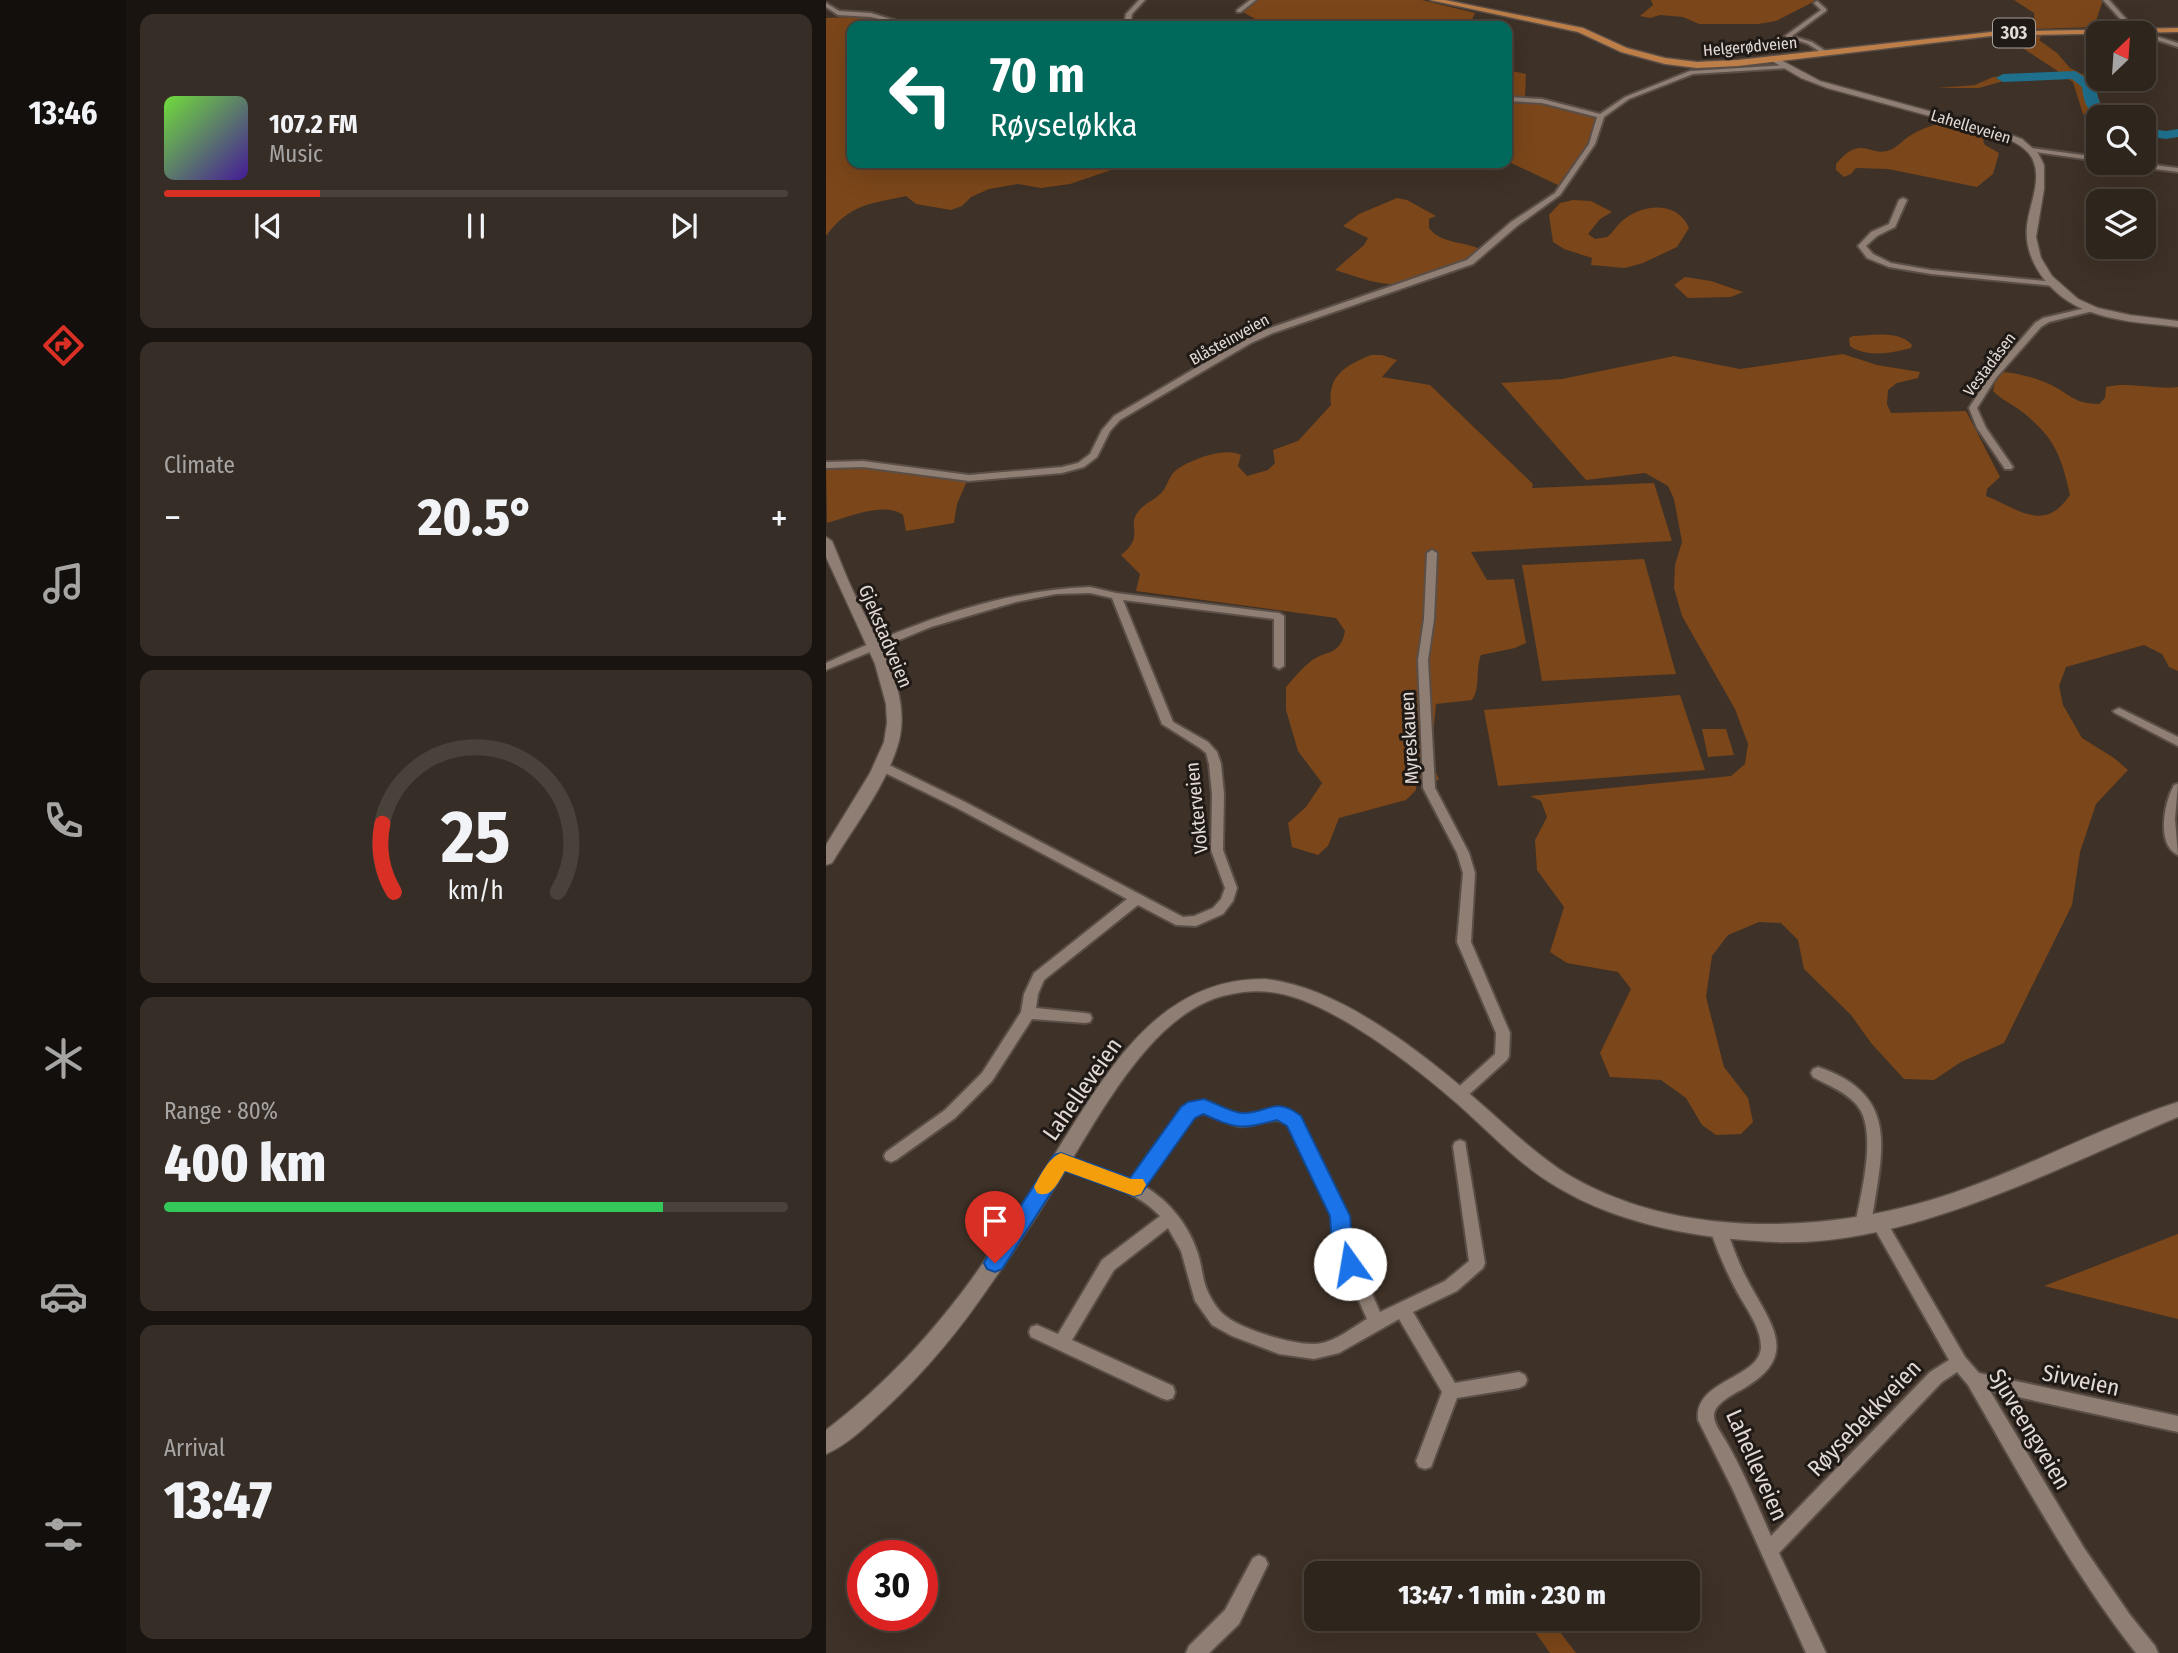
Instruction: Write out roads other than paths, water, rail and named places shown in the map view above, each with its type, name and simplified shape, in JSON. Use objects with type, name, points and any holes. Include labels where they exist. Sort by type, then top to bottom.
[{"type":"main road","name":"Helgerødveien","points":[[1434,0],[1580,30],[1624,50],[1665,61],[1711,65],[1991,34],[2086,33]]},
{"type":"main road","name":"Helgerødveien","points":[[2156,32],[2178,30]]},
{"type":"street","points":[[1128,21],[1129,14],[1142,0]]},
{"type":"street","points":[[1239,11],[1253,0]]},
{"type":"street","points":[[2106,0],[2127,21]]},
{"type":"street","name":"Helgerødveien","points":[[1816,3],[1824,10],[1787,36],[1810,43],[1825,53]]},
{"type":"street","points":[[826,5],[838,13],[871,15],[892,21]]},
{"type":"street","name":"Helgerødveien","points":[[2156,38],[2178,45]]},
{"type":"street","name":"Lahelleveien","points":[[1776,59],[1823,86],[1886,100],[2000,134],[2031,150],[2039,162],[2032,243],[2054,284],[2069,298],[2090,309],[2178,324]]},
{"type":"street","points":[[1512,99],[1542,101],[1601,116],[1627,98],[1684,74],[1724,68],[1786,67]]},
{"type":"street","name":"Blåsteinveien","points":[[826,465],[863,464],[970,478],[1023,475],[1081,465],[1094,455],[1106,430],[1117,418],[1248,341],[1320,312],[1470,262],[1514,224],[1558,194],[1592,144],[1601,116]]},
{"type":"street","points":[[2031,150],[2086,157]]},
{"type":"street","points":[[2156,167],[2178,170]]},
{"type":"street","points":[[1903,200],[1892,225],[1874,234],[1862,246],[1878,260],[1931,272],[2054,284]]},
{"type":"street","name":"Vestadåsen","points":[[2008,467],[1995,444],[1976,422],[1973,408],[1993,377],[2038,325],[2046,320],[2090,309]]},
{"type":"street","name":"Gjekstadveien","points":[[826,541],[830,563],[874,645],[893,703],[892,740],[881,766],[826,859]]},
{"type":"street","name":"Myreskauen","points":[[1433,553],[1429,619],[1423,660],[1429,788],[1463,853],[1469,873],[1464,942],[1503,1033],[1504,1045],[1502,1056],[1458,1095]]},
{"type":"street","points":[[826,667],[874,645],[1006,599],[1076,590],[1279,616],[1279,666]]},
{"type":"street","name":"Vokterveien","points":[[881,766],[961,805],[1181,922],[1196,921],[1218,911],[1227,901],[1231,888],[1217,850],[1218,794],[1215,764],[1210,752],[1168,724],[1116,596]]},
{"type":"street","points":[[2119,711],[2178,742]]},
{"type":"street","points":[[2178,788],[2170,801],[2168,820],[2178,851]]},
{"type":"street","points":[[891,1156],[966,1101],[987,1077],[1028,1013],[1031,994],[1039,977],[1136,899]]},
{"type":"street","name":"Lahelleveien","points":[[826,1443],[863,1417],[926,1356],[995,1263],[1117,1074],[1158,1031],[1196,1000],[1216,991],[1261,985],[1283,988],[1324,1004],[1376,1034],[1458,1095],[1531,1158],[1564,1182],[1630,1209],[1718,1229],[1778,1234],[1871,1225],[1969,1195],[2178,1109]]},
{"type":"street","points":[[1028,1013],[1085,1018]]},
{"type":"street","points":[[1818,1073],[1864,1102],[1871,1117],[1875,1146],[1871,1225]]},
{"type":"street","points":[[1134,1188],[1188,1112],[1195,1107],[1204,1107],[1236,1120],[1247,1120],[1277,1112],[1285,1114],[1294,1121],[1340,1216],[1342,1245],[1376,1322]]},
{"type":"street","points":[[1061,1161],[1134,1188],[1153,1199],[1170,1217],[1189,1250],[1201,1296],[1218,1320],[1279,1347],[1314,1352],[1333,1348],[1376,1322],[1451,1286],[1477,1263],[1460,1146]]},
{"type":"street","points":[[1062,1342],[1108,1265],[1170,1217]]},
{"type":"street","name":"Sjuveengveien","points":[[1871,1225],[1959,1362],[1974,1380],[2077,1554],[2125,1625],[2148,1653]]},
{"type":"street","name":"Lahelleveien","points":[[1718,1229],[1728,1258],[1768,1333],[1769,1354],[1757,1371],[1732,1385],[1712,1402],[1706,1412],[1707,1424],[1729,1462],[1769,1551]]},
{"type":"street","points":[[1402,1309],[1451,1391]]},
{"type":"street","points":[[1037,1332],[1167,1392]]},
{"type":"street","name":"Røysebekkveien","points":[[1769,1551],[1936,1377],[1959,1362]]},
{"type":"street","points":[[1451,1391],[1519,1380]]},
{"type":"street","name":"Sivveien","points":[[1974,1380],[2178,1424]]},
{"type":"street","points":[[1425,1461],[1451,1391]]},
{"type":"street","points":[[1769,1551],[1816,1653]]},
{"type":"street","points":[[1196,1653],[1232,1617],[1259,1564]]},
{"type":"waterway","points":[[2003,78],[2075,75],[2089,86],[2093,105]]},
{"type":"waterway","points":[[2156,134],[2178,133]]}]
